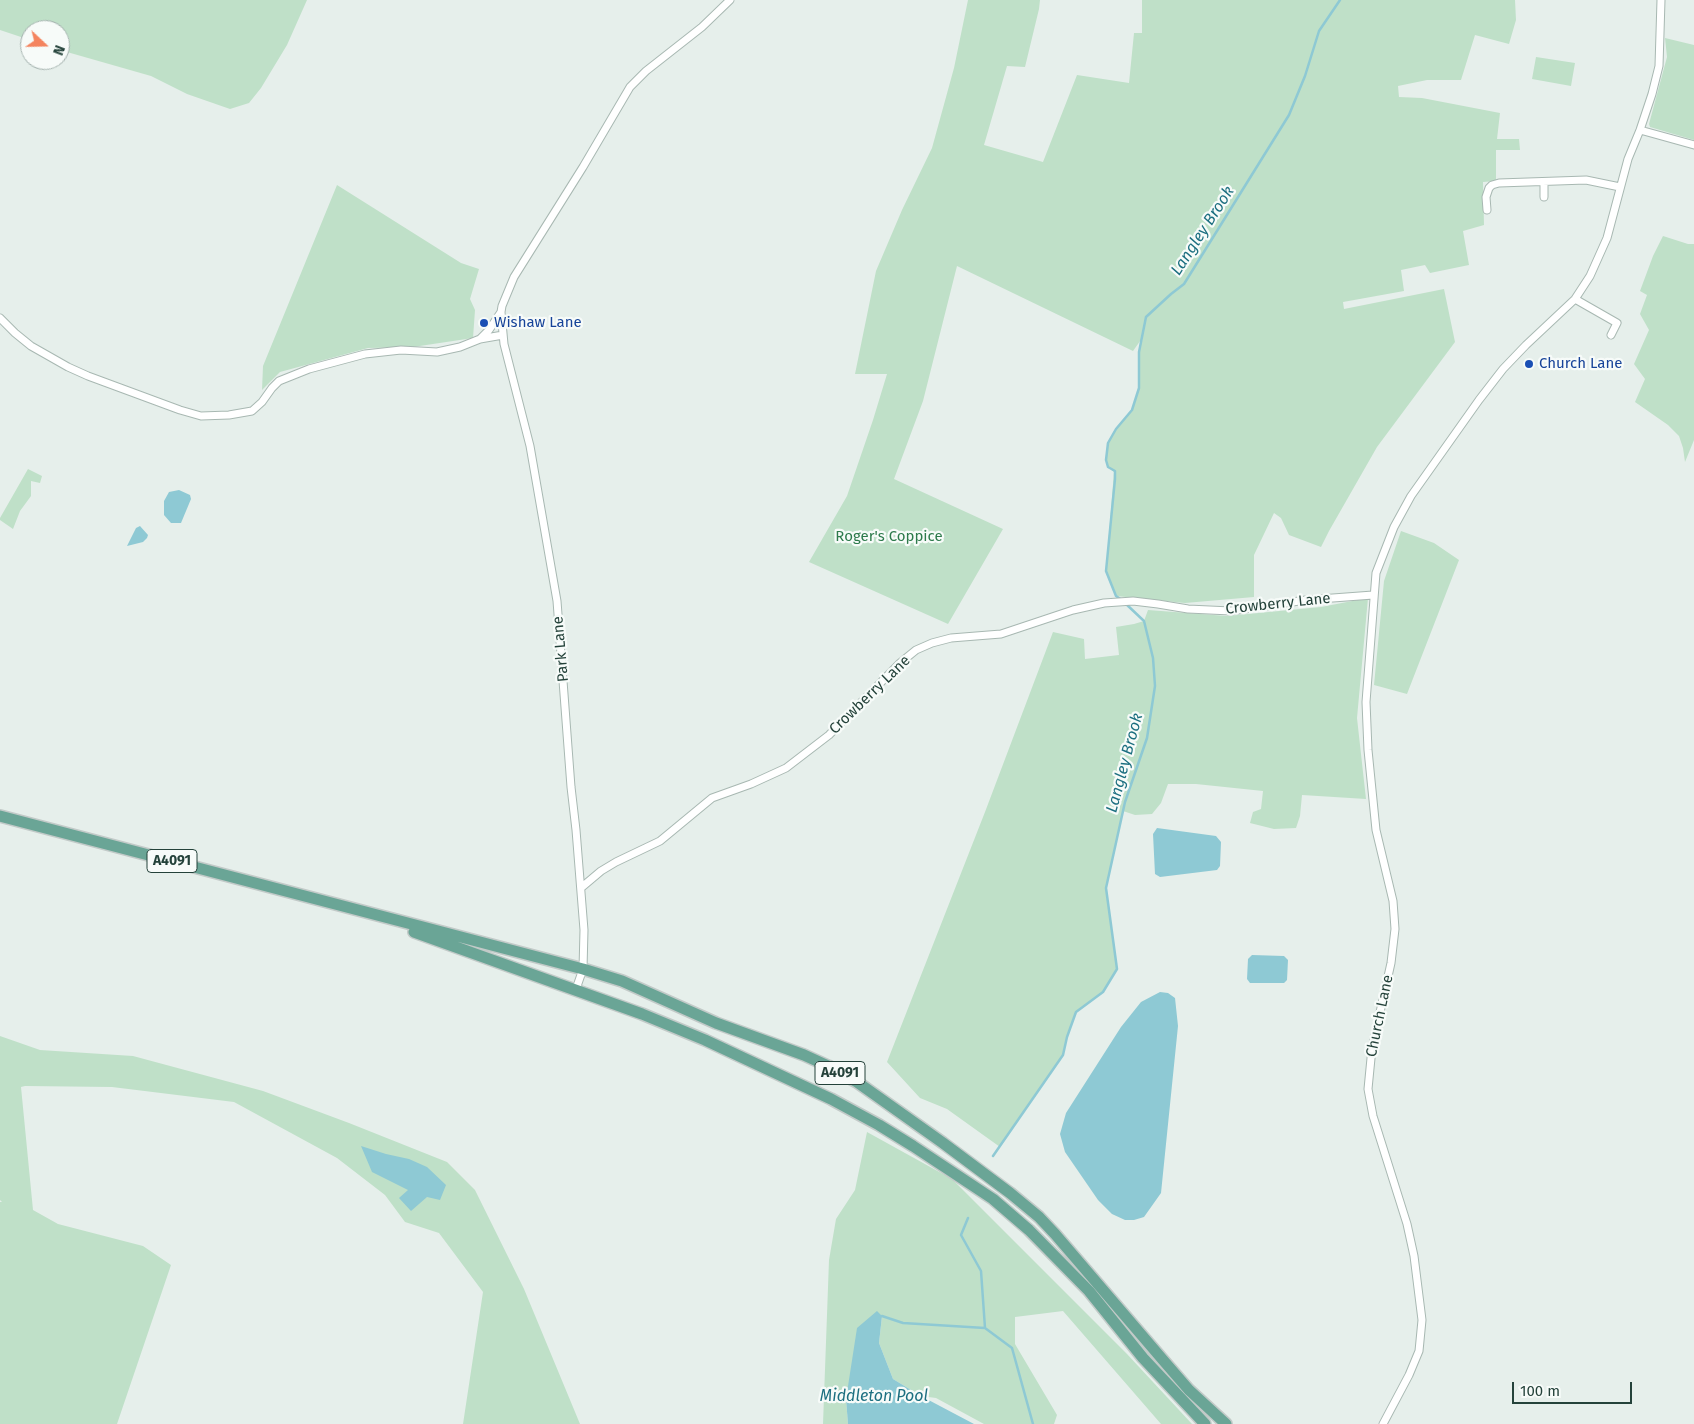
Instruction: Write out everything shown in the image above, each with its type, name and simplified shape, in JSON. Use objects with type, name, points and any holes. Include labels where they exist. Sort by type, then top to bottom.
[{"type":"main road","name":"A4091","points":[[0,816],[583,969],[622,981],[716,1023],[804,1055],[828,1066],[857,1082],[943,1143],[1010,1193],[1038,1217],[1055,1234],[1169,1368],[1189,1390],[1226,1424]]},
{"type":"main road","name":"A4091","points":[[344,907],[642,1014],[781,1074],[880,1125],[993,1199],[1029,1230],[1089,1291],[1143,1358],[1205,1424]]},
{"type":"street","points":[[480,339],[489,330],[501,312],[514,277],[583,167],[630,87],[646,71],[702,27],[730,0]]},
{"type":"street","points":[[1661,0],[1659,66],[1640,130],[1694,145]]},
{"type":"street","name":"Church Lane","points":[[1383,1424],[1410,1375],[1419,1351],[1422,1320],[1408,1224],[1373,1116],[1368,1089],[1372,1048],[1391,963],[1395,930],[1392,901],[1376,830],[1368,750],[1366,702],[1376,573],[1379,561],[1394,527],[1411,496],[1478,400],[1503,369],[1574,299],[1590,276],[1601,254],[1628,159],[1640,130]]},
{"type":"street","points":[[1488,210],[1486,196],[1489,188],[1499,183],[1586,180],[1620,187]]},
{"type":"street","points":[[1544,182],[1544,197]]},
{"type":"street","points":[[1574,299],[1617,323],[1611,335]]},
{"type":"street","name":"Park Lane","points":[[501,312],[504,344],[530,446],[557,601],[571,787],[582,887],[583,969],[576,990]]},
{"type":"street","points":[[0,318],[14,333],[31,346],[68,367],[180,410],[201,416],[229,415],[252,411],[279,381],[309,369],[366,354],[400,350],[437,352],[460,347],[480,339],[503,335]]},
{"type":"street","name":"Crowberry Lane","points":[[582,887],[601,871],[616,862],[660,841],[712,798],[751,784],[786,768],[829,735],[900,662],[916,650],[932,643],[951,638],[1001,634],[1073,610],[1104,604],[1133,601],[1188,609],[1231,611],[1306,600],[1373,595]]},
{"type":"green space","points":[[0,0],[307,0],[287,45],[261,88],[249,103],[230,109],[187,94],[151,76],[70,53],[70,20],[20,20],[20,37],[0,30]]},
{"type":"green space","name":"Roger's Coppice","points":[[968,0],[1040,0],[1025,67],[1007,66],[984,145],[1043,162],[1077,75],[1129,83],[1134,33],[1142,33],[1142,0],[1515,0],[1516,20],[1509,44],[1475,35],[1461,80],[1427,80],[1398,86],[1399,97],[1422,98],[1500,113],[1497,139],[1519,139],[1520,150],[1496,150],[1496,179],[1495,181],[1483,182],[1484,225],[1463,231],[1469,265],[1430,273],[1425,265],[1401,270],[1404,291],[1343,302],[1344,309],[1444,289],[1455,342],[1377,447],[1321,547],[1289,535],[1281,518],[1274,513],[1254,555],[1254,597],[1185,603],[1116,596],[1106,571],[1114,472],[1108,467],[1106,460],[1108,443],[1116,429],[1132,410],[1139,388],[1139,352],[1143,337],[1133,351],[957,266],[923,401],[894,479],[1003,529],[948,624],[809,562],[847,496],[887,374],[855,374],[876,271],[902,210],[932,148],[954,68]]},
{"type":"green space","points":[[1665,38],[1694,45],[1694,140],[1650,127],[1649,124],[1667,57]]},
{"type":"green space","points":[[1536,57],[1575,63],[1571,86],[1532,79]]},
{"type":"green space","points":[[337,185],[461,263],[479,269],[470,299],[475,310],[473,338],[413,347],[368,348],[280,372],[262,390],[263,366]]},
{"type":"green space","points":[[1663,236],[1694,244],[1694,440],[1685,462],[1679,436],[1668,425],[1635,402],[1645,379],[1634,364],[1649,330],[1640,314],[1647,295],[1640,291],[1653,256]]},
{"type":"green space","points":[[28,469],[42,476],[40,483],[31,481],[31,496],[20,511],[13,529],[0,520],[0,518]]},
{"type":"green space","points":[[1401,531],[1434,543],[1459,560],[1407,694],[1374,685],[1384,581]]},
{"type":"green space","points":[[1368,598],[1357,718],[1366,799],[1302,795],[1300,816],[1296,828],[1274,829],[1250,823],[1253,812],[1261,809],[1263,791],[1196,784],[1168,784],[1161,803],[1152,814],[1135,815],[1123,811],[1106,888],[1117,969],[1103,992],[1076,1012],[1063,1055],[1003,1143],[1000,1147],[947,1109],[920,1098],[887,1062],[1053,632],[1084,639],[1085,659],[1119,655],[1116,627],[1144,621],[1148,610],[1227,616],[1321,607]]},
{"type":"green space","points":[[0,1036],[40,1050],[133,1056],[263,1091],[447,1162],[475,1190],[524,1289],[580,1424],[463,1424],[483,1292],[439,1233],[405,1222],[385,1195],[337,1158],[234,1102],[112,1087],[25,1086],[21,1087],[33,1210],[58,1224],[143,1246],[171,1265],[117,1424],[0,1424],[0,1202],[2,1202],[0,1200]]},
{"type":"green space","points":[[867,1132],[952,1179],[1127,1354],[1192,1424],[1161,1424],[1063,1311],[1015,1317],[1015,1344],[1057,1415],[1054,1424],[984,1424],[936,1398],[921,1396],[893,1379],[879,1343],[882,1316],[846,1399],[848,1424],[823,1424],[829,1260],[836,1219],[855,1190]]},
{"type":"water","points":[[179,490],[190,495],[191,499],[181,523],[171,523],[164,515],[164,501],[169,492]]},
{"type":"water","points":[[140,526],[148,535],[147,538],[143,542],[127,546],[136,528]]},
{"type":"water","points":[[1157,828],[1216,836],[1221,842],[1220,866],[1217,870],[1160,877],[1155,874],[1153,834]]},
{"type":"water","points":[[1252,955],[1284,956],[1288,960],[1287,980],[1284,983],[1250,983],[1247,979],[1248,959]]},
{"type":"water","points":[[1160,992],[1168,993],[1175,998],[1178,1026],[1161,1193],[1144,1217],[1125,1220],[1112,1214],[1098,1200],[1065,1152],[1060,1134],[1066,1113],[1121,1027],[1141,1002]]},
{"type":"water","points":[[361,1146],[409,1159],[427,1167],[446,1185],[440,1200],[427,1197],[411,1211],[399,1198],[408,1190],[372,1172]]},
{"type":"water","name":"Middleton Pool","points":[[877,1311],[882,1316],[879,1343],[893,1379],[974,1424],[848,1424],[846,1399],[857,1328]]},
{"type":"waterway","name":"Langley Brook","points":[[1122,600],[1116,596],[1106,571],[1115,479],[1115,471],[1108,467],[1106,460],[1108,443],[1116,429],[1132,410],[1139,388],[1139,352],[1146,317],[1184,284],[1289,115],[1305,76],[1319,31],[1340,0]]},
{"type":"waterway","name":"Langley Brook","points":[[993,1156],[1063,1055],[1076,1012],[1103,992],[1117,969],[1106,888],[1125,802],[1147,738],[1155,686],[1153,658],[1144,621],[1126,604]]},
{"type":"waterway","name":"Langley Brook","points":[[882,1316],[903,1323],[985,1328],[981,1271],[961,1235],[968,1218]]},
{"type":"waterway","points":[[985,1328],[1012,1348],[1033,1424]]},
{"type":"place","name":"Wishaw Lane","points":[[484,323]]},
{"type":"place","name":"Church Lane","points":[[1529,364]]}]
